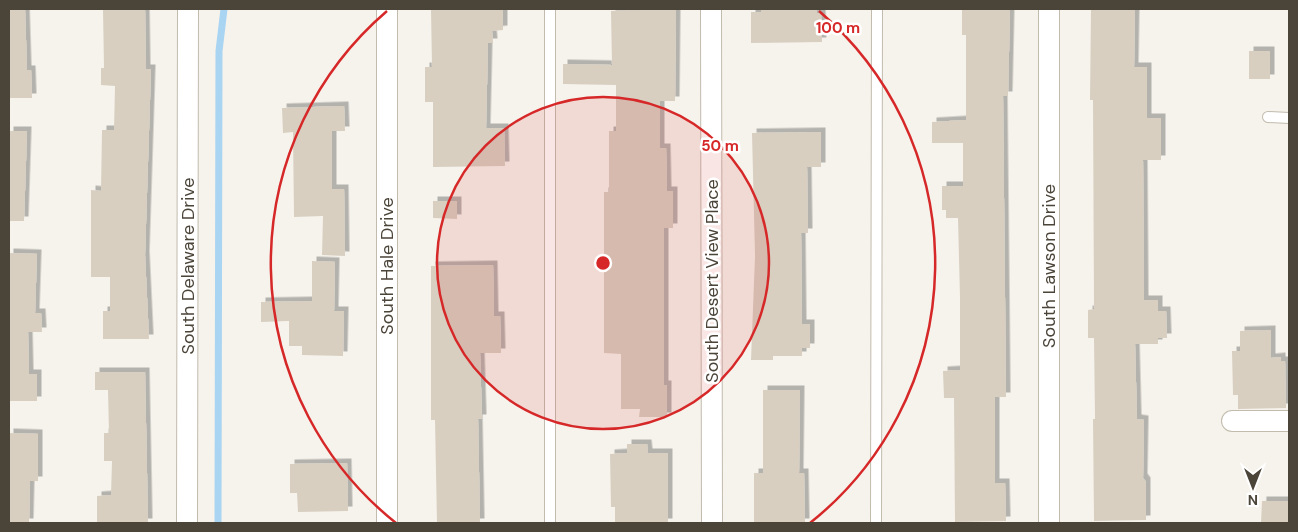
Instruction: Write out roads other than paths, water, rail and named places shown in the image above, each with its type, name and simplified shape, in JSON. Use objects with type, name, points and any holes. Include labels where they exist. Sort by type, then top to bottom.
[{"type":"street","name":"South Delaware Drive","points":[[187,523],[188,9]]},
{"type":"street","name":"South Hale Drive","points":[[387,9],[387,523]]},
{"type":"street","name":"South Desert View Place","points":[[711,9],[712,523]]},
{"type":"street","name":"South Lawson Drive","points":[[1049,9],[1050,523]]},
{"type":"street","points":[[1232,421],[1289,421]]},
{"type":"lane","points":[[550,9],[550,523]]},
{"type":"lane","points":[[876,523],[877,9]]},
{"type":"lane","points":[[1268,117],[1289,118]]},
{"type":"waterway","points":[[218,523],[219,51],[224,9]]}]
